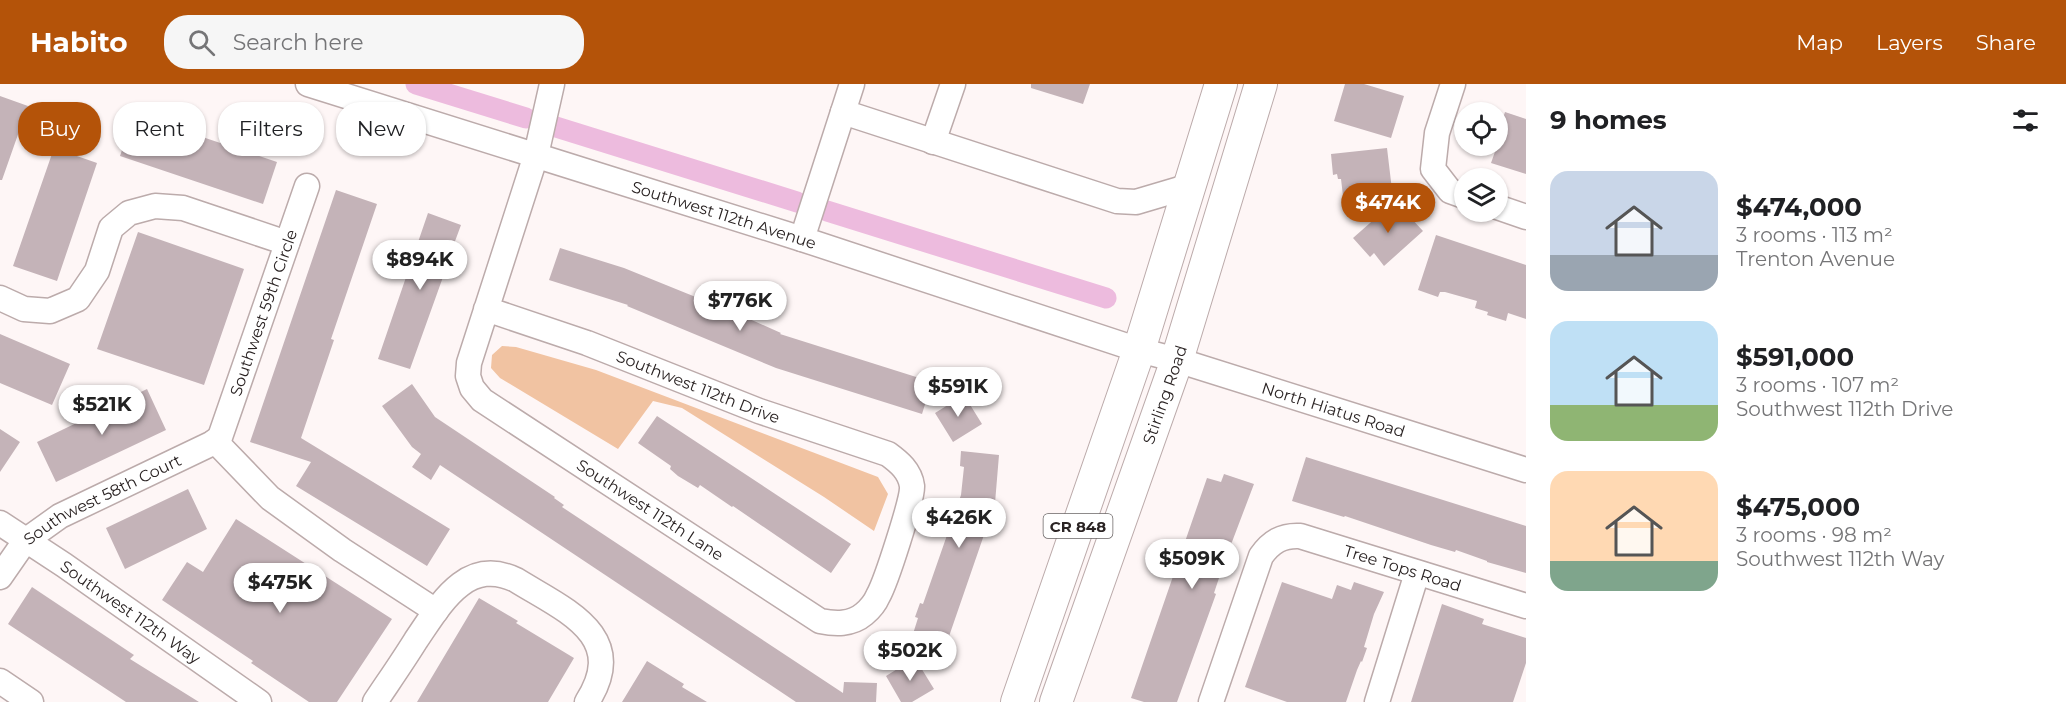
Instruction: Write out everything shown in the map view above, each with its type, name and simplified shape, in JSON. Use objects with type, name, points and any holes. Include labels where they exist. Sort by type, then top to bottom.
[{"type":"main road","name":"CR 848","points":[[1017,702],[1139,350],[1221,84]]},
{"type":"main road","name":"Stirling Road","points":[[1056,702],[1177,360],[1261,84]]},
{"type":"street","name":"Southwest 112th Avenue","points":[[309,84],[802,239],[1139,350]]},
{"type":"street","points":[[486,309],[536,155],[552,84]]},
{"type":"street","points":[[802,239],[852,84]]},
{"type":"street","points":[[933,142],[953,84]]},
{"type":"street","points":[[1453,84],[1437,133],[1433,169],[1450,191],[1454,192]]},
{"type":"street","points":[[843,112],[1117,201],[1136,202],[1190,186]]},
{"type":"street","name":"Southwest 59th Circle","points":[[217,440],[307,186]]},
{"type":"street","points":[[0,298],[24,309],[50,311],[78,299],[97,271],[111,228],[129,213],[155,206],[183,208],[287,243]]},
{"type":"street","points":[[1508,211],[1526,217]]},
{"type":"street","name":"Southwest 112th Lane","points":[[486,309],[469,363],[468,376],[472,388],[482,400],[810,615],[820,621],[839,624],[845,622]]},
{"type":"street","name":"Southwest 112th Drive","points":[[486,309],[588,343],[759,411],[888,454],[897,460],[907,472],[912,489],[911,499],[879,594],[862,616],[845,622]]},
{"type":"street","name":"North Hiatus Road","points":[[1139,350],[1526,470]]},
{"type":"street","points":[[217,440],[270,498],[342,550],[436,611]]},
{"type":"street","name":"Southwest 58th Court","points":[[0,577],[25,541],[60,516],[217,440]]},
{"type":"street","name":"Southwest 112th Way","points":[[0,523],[64,565],[259,702]]},
{"type":"street","name":"Tree Tops Road","points":[[1211,702],[1257,566],[1266,549],[1285,536],[1299,536],[1526,606]]},
{"type":"street","points":[[1377,702],[1417,573]]},
{"type":"street","points":[[375,702],[447,596],[470,578],[484,574],[505,575],[572,615],[592,632],[599,645],[602,658],[601,672],[587,702]]},
{"type":"street","points":[[0,681],[31,702]]},
{"type":"shaded area","points":[[502,346],[516,347],[596,370],[878,477],[888,494],[874,531],[682,408],[653,401],[618,449],[500,378],[491,368],[492,355]]},
{"type":"building","points":[[1031,84],[1090,84],[1083,104],[1031,88]]},
{"type":"building","points":[[1345,84],[1364,84],[1404,96],[1391,138],[1334,121]]},
{"type":"building","points":[[0,96],[18,102],[18,134],[2,180],[0,180]]},
{"type":"building","points":[[1508,113],[1526,119],[1526,174],[1491,163],[1493,156],[1508,156]]},
{"type":"building","points":[[206,138],[218,142],[218,156],[259,156],[277,162],[263,204],[120,156],[206,156]]},
{"type":"building","points":[[1387,148],[1392,190],[1343,196],[1341,179],[1338,179],[1337,174],[1333,175],[1331,154]]},
{"type":"building","points":[[51,156],[77,156],[97,163],[57,281],[13,266]]},
{"type":"building","points":[[336,190],[377,204],[331,339],[334,340],[301,438],[450,529],[427,566],[296,486],[311,462],[250,442]]},
{"type":"building","points":[[1395,201],[1423,231],[1384,266],[1374,253],[1370,257],[1353,238]]},
{"type":"building","points":[[428,213],[461,225],[447,263],[451,264],[446,278],[443,277],[410,369],[378,359]]},
{"type":"building","points":[[138,232],[244,269],[204,385],[97,349]]},
{"type":"building","points":[[1436,235],[1526,265],[1526,319],[1508,313],[1506,321],[1487,315],[1488,312],[1475,308],[1477,301],[1445,292],[1440,292],[1438,297],[1418,290]]},
{"type":"building","points":[[560,248],[624,268],[745,317],[780,334],[932,382],[922,414],[776,368],[628,305],[549,280]]},
{"type":"building","points":[[0,334],[70,364],[52,405],[0,383]]},
{"type":"building","points":[[412,384],[435,417],[555,497],[564,505],[562,507],[843,693],[844,682],[877,683],[876,702],[796,702],[440,465],[431,480],[412,467],[421,454],[412,447],[382,406]]},
{"type":"building","points":[[147,389],[166,430],[56,482],[37,442]]},
{"type":"building","points":[[964,395],[982,424],[953,442],[935,413]]},
{"type":"building","points":[[657,416],[851,544],[831,573],[700,485],[698,488],[678,476],[670,469],[671,466],[638,443]]},
{"type":"building","points":[[0,429],[20,442],[0,472]]},
{"type":"building","points":[[961,451],[999,455],[995,503],[945,648],[912,637],[918,618],[915,617],[920,603],[923,604],[961,495],[964,467],[960,466]]},
{"type":"building","points":[[1306,457],[1526,526],[1526,573],[1292,501]]},
{"type":"building","points":[[1224,474],[1254,484],[1224,563],[1214,593],[1216,594],[1177,702],[1144,702],[1131,698],[1207,478],[1221,482]]},
{"type":"building","points":[[188,489],[207,529],[125,569],[106,528]]},
{"type":"building","points":[[236,519],[392,619],[337,702],[309,702],[162,600],[187,562],[203,572]]},
{"type":"building","points":[[1282,582],[1332,599],[1337,585],[1351,590],[1354,582],[1384,592],[1374,614],[1364,647],[1367,648],[1346,702],[1287,702],[1245,687]]},
{"type":"building","points":[[32,587],[134,655],[130,659],[199,702],[126,702],[8,624]]},
{"type":"building","points":[[479,598],[574,658],[548,702],[417,702]]},
{"type":"building","points":[[1442,604],[1484,619],[1482,624],[1526,638],[1526,663],[1513,702],[1411,702]]},
{"type":"building","points":[[915,658],[934,689],[912,702],[901,702],[886,676]]},
{"type":"building","points":[[647,661],[684,684],[682,687],[707,702],[622,702]]},
{"type":"waterway","points":[[416,84],[526,118]]},
{"type":"waterway","points":[[556,127],[797,202]]},
{"type":"waterway","points":[[827,211],[1106,298]]}]
